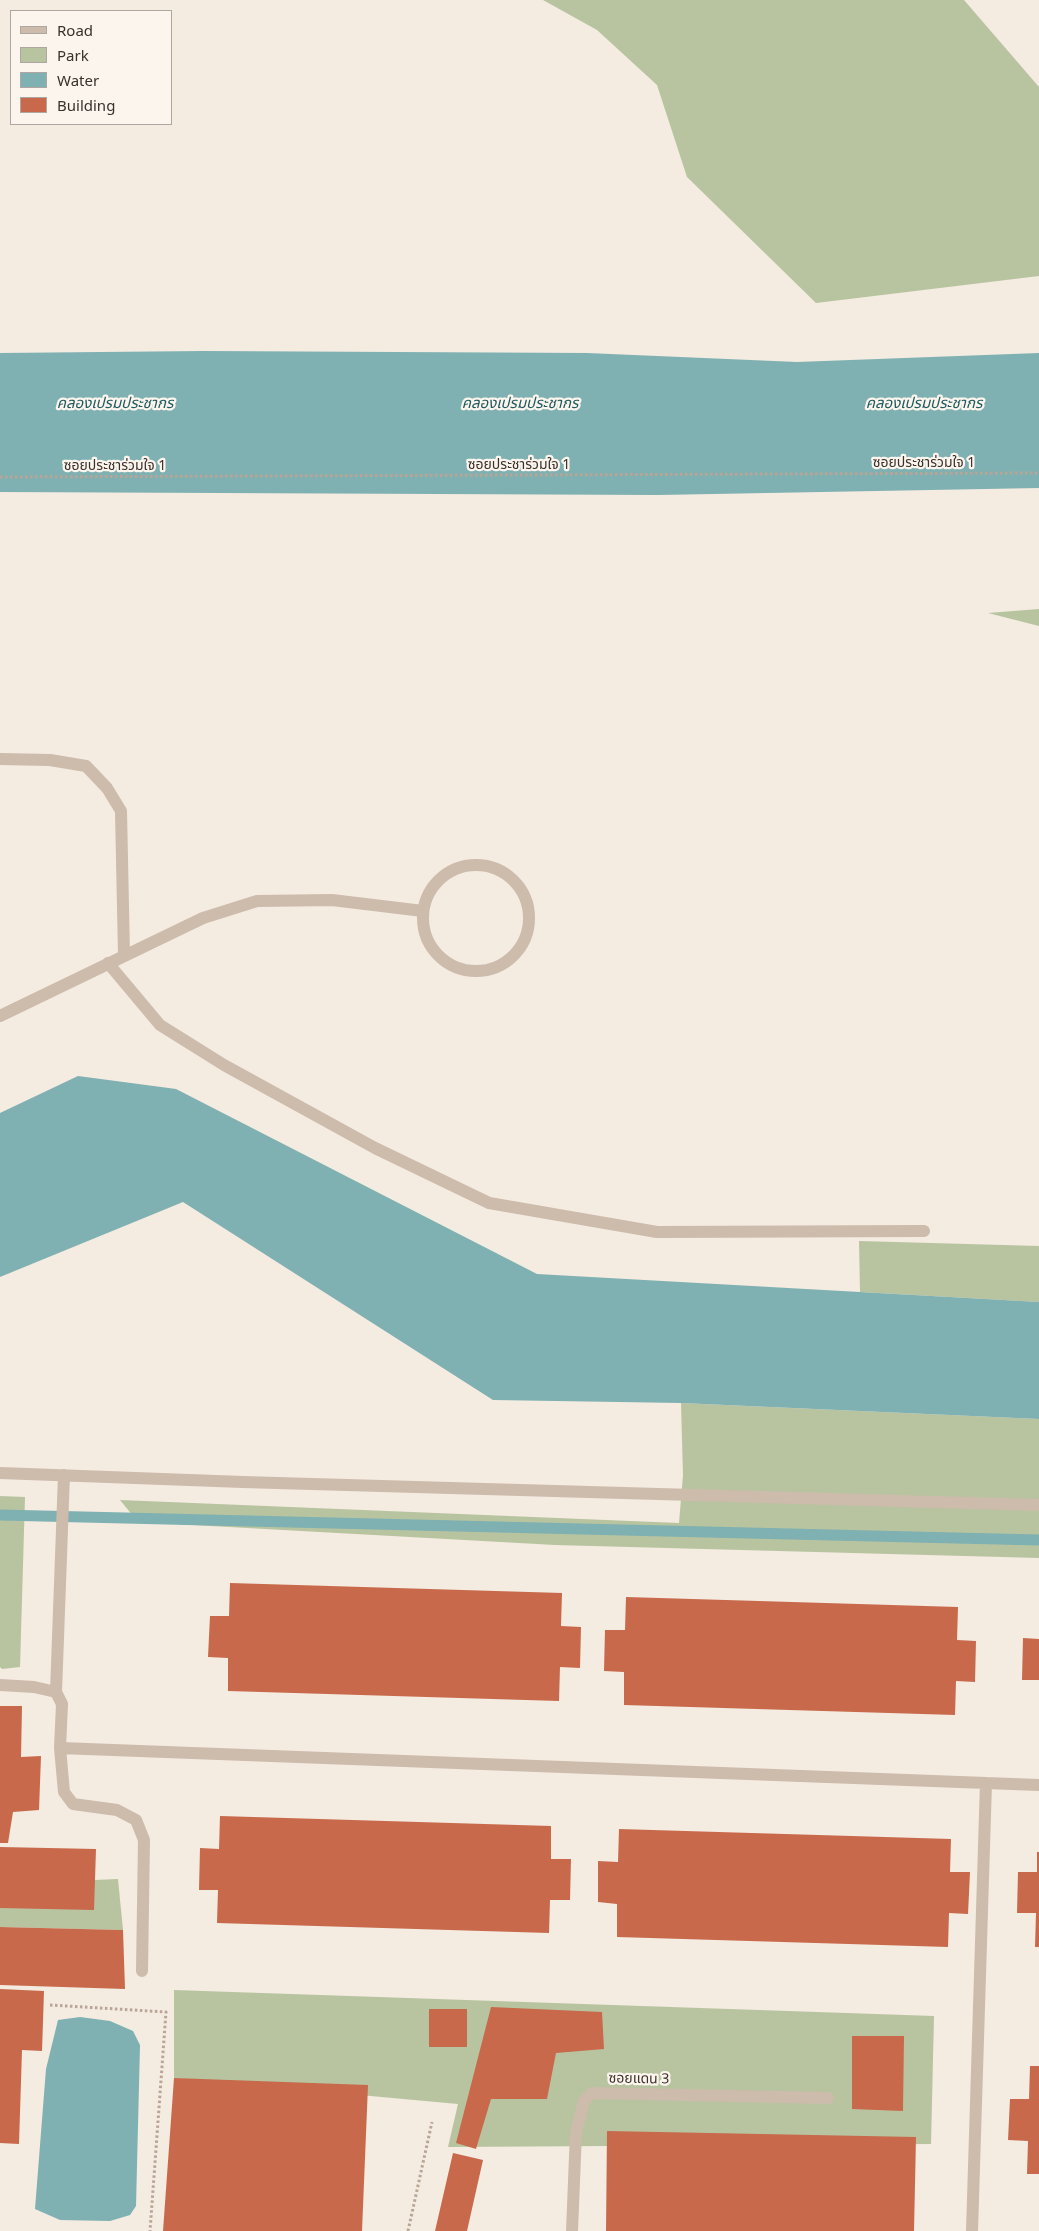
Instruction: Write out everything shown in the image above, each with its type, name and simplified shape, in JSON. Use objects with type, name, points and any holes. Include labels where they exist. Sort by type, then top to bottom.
[{"type":"street","points":[[0,759],[50,760],[86,766],[112,796],[121,811],[124,955]]},
{"type":"street","points":[[470,865],[487,865],[504,872],[517,884],[526,899],[529,917],[526,934],[518,950],[505,962],[490,969],[472,971],[456,967],[440,958],[430,944],[423,928],[423,910],[428,894],[438,879],[453,869],[470,865]]},
{"type":"street","points":[[0,1016],[203,918],[257,901],[332,900],[423,910]]},
{"type":"street","points":[[108,963],[160,1025],[200,1050],[375,1148],[489,1203],[657,1232],[924,1231]]},
{"type":"street","points":[[0,1473],[1039,1505]]},
{"type":"street","points":[[64,1475],[56,1692],[62,1704],[60,1748],[64,1792],[73,1804],[117,1810],[136,1820],[144,1840],[142,1971]]},
{"type":"street","points":[[0,1685],[34,1687],[56,1692]]},
{"type":"street","points":[[60,1748],[1039,1785]]},
{"type":"street","points":[[972,2231],[986,1783]]},
{"type":"street","name":"ซอยแดน 3","points":[[572,2231],[576,2132],[584,2101],[592,2093],[828,2098]]},
{"type":"path","name":"ซอยประชาร่วมใจ 1","points":[[0,477],[1039,473]]},
{"type":"path","points":[[50,2005],[166,2012],[150,2231]]},
{"type":"path","points":[[408,2231],[432,2122]]},
{"type":"green space","points":[[543,0],[964,0],[1039,87],[1039,276],[816,303],[687,177],[657,85],[597,30]]},
{"type":"green space","points":[[1039,609],[1039,626],[988,613]]},
{"type":"green space","points":[[859,1241],[1039,1246],[1039,1302],[860,1292]]},
{"type":"green space","points":[[681,1403],[1039,1419],[1039,1558],[555,1545],[138,1522],[120,1500],[679,1523],[683,1475]]},
{"type":"green space","points":[[0,1496],[25,1497],[20,1667],[2,1669],[0,1667]]},
{"type":"green space","points":[[118,1879],[123,1930],[0,1927],[0,1884]]},
{"type":"green space","points":[[174,1990],[934,2016],[931,2144],[448,2147],[458,2104],[174,2078]]},
{"type":"water","name":"คลองเปรมประชากร","points":[[204,351],[587,353],[797,362],[1039,353],[1039,488],[658,495],[0,492],[0,353]]},
{"type":"water","points":[[78,1076],[176,1089],[537,1274],[1039,1302],[1039,1419],[681,1403],[493,1400],[183,1202],[0,1277],[0,1113]]},
{"type":"water","points":[[80,2017],[110,2021],[133,2031],[140,2045],[136,2206],[130,2215],[110,2221],[60,2220],[35,2209],[46,2069],[58,2020]]},
{"type":"building","points":[[230,1583],[562,1593],[561,1626],[581,1627],[580,1668],[560,1667],[559,1701],[228,1691],[228,1658],[208,1657],[210,1616],[229,1616]]},
{"type":"building","points":[[626,1597],[958,1607],[957,1640],[976,1641],[975,1682],[956,1681],[955,1715],[624,1705],[624,1672],[604,1671],[605,1630],[625,1630]]},
{"type":"building","points":[[1023,1638],[1039,1639],[1039,1680],[1022,1680]]},
{"type":"building","points":[[0,1706],[22,1706],[21,1757],[41,1756],[39,1810],[13,1812],[8,1843],[0,1843]]},
{"type":"building","points":[[220,1816],[551,1826],[551,1859],[571,1859],[570,1900],[550,1900],[549,1933],[217,1923],[218,1890],[199,1890],[200,1848],[219,1849]]},
{"type":"building","points":[[619,1829],[951,1839],[950,1872],[970,1872],[968,1914],[949,1913],[948,1947],[617,1937],[617,1904],[598,1902],[598,1861],[618,1862]]},
{"type":"building","points":[[0,1847],[96,1849],[94,1910],[0,1908]]},
{"type":"building","points":[[1037,1852],[1039,1852],[1039,1947],[1035,1947],[1036,1913],[1017,1913],[1018,1872],[1037,1872]]},
{"type":"building","points":[[0,1927],[123,1930],[125,1989],[0,1985]]},
{"type":"building","points":[[0,1989],[44,1991],[42,2051],[22,2050],[19,2144],[0,2143]]},
{"type":"building","points":[[491,2007],[602,2012],[604,2049],[556,2053],[547,2099],[491,2099],[476,2149],[456,2143]]},
{"type":"building","points":[[429,2009],[467,2009],[467,2047],[429,2047]]},
{"type":"building","points":[[852,2036],[904,2036],[903,2111],[852,2109]]},
{"type":"building","points":[[1030,2066],[1039,2066],[1039,2174],[1027,2174],[1028,2141],[1008,2140],[1010,2099],[1029,2099]]},
{"type":"building","points":[[174,2078],[368,2085],[362,2231],[163,2231]]},
{"type":"building","points":[[607,2131],[916,2137],[914,2231],[606,2231]]},
{"type":"building","points":[[453,2153],[483,2160],[467,2231],[435,2231]]},
{"type":"waterway","points":[[0,1515],[1039,1540]]}]
